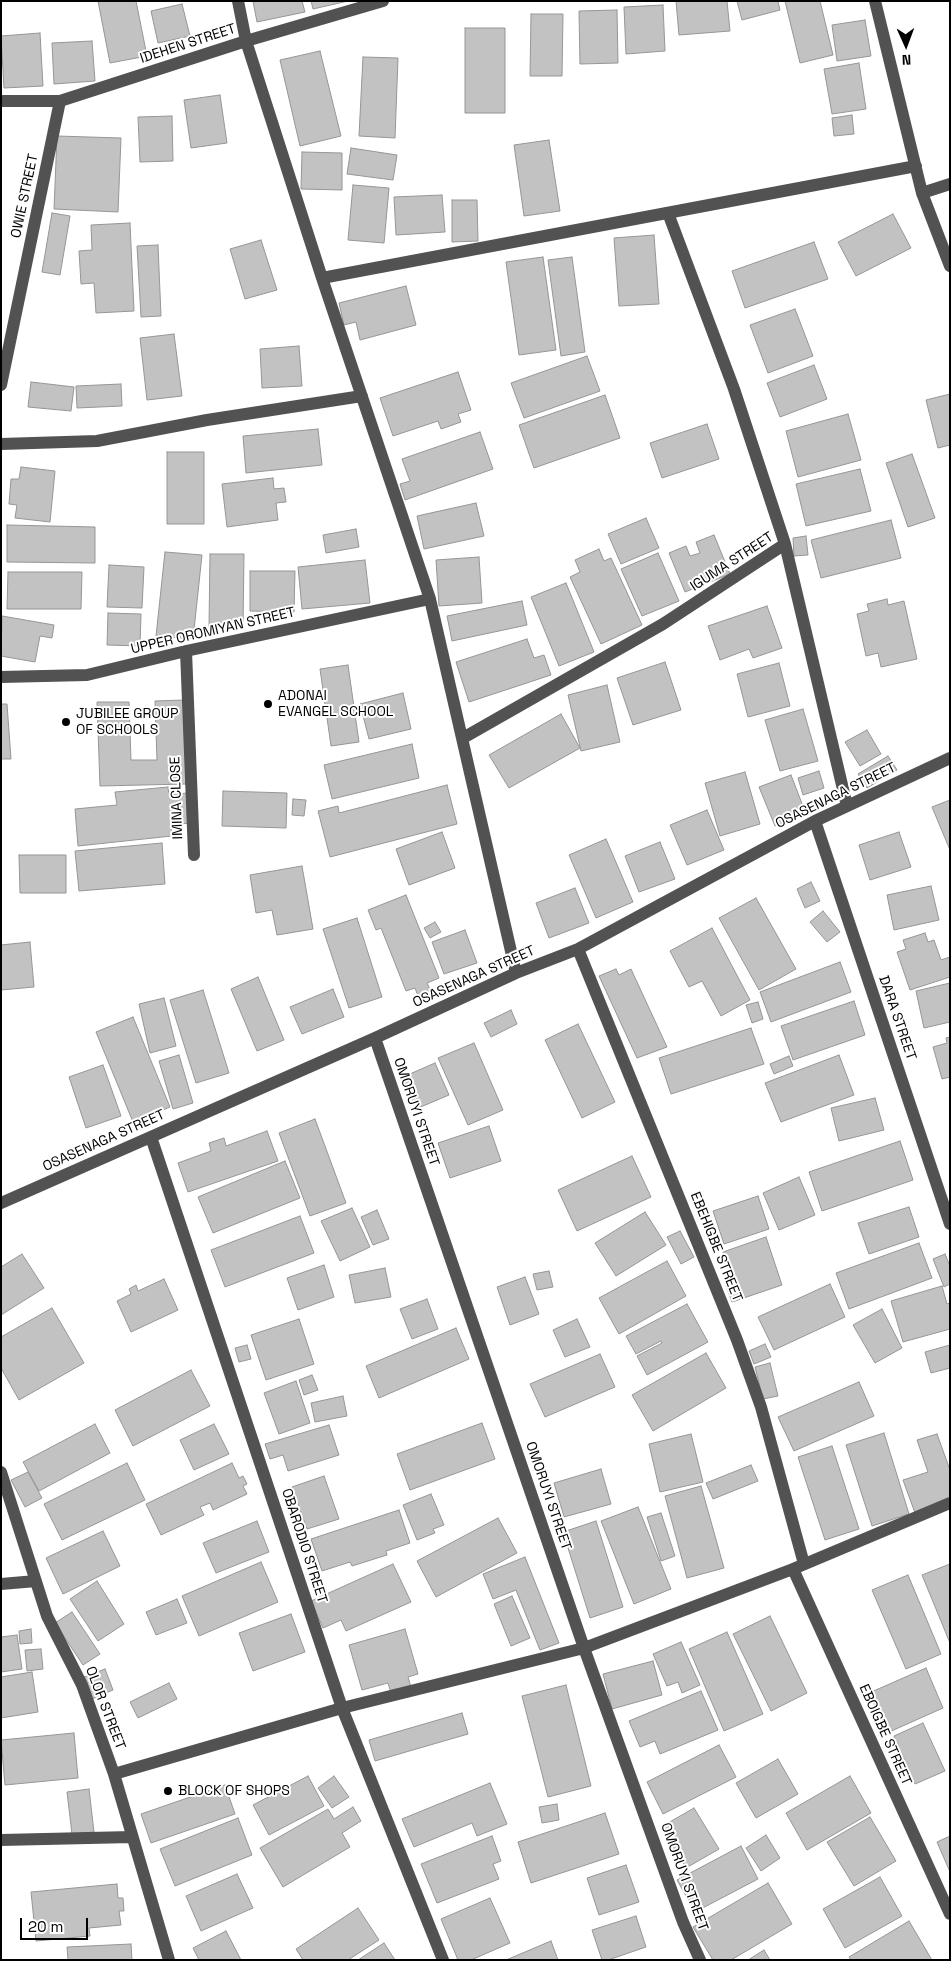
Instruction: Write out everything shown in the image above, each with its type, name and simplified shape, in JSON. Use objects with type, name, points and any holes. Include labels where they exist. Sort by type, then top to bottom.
[{"type":"street","points":[[238,1],[246,41],[322,278],[430,599],[516,973]]},
{"type":"street","name":"IDEHEN STREET","points":[[1,101],[60,101],[246,41],[382,1]]},
{"type":"street","points":[[875,1],[922,193],[950,266]]},
{"type":"street","name":"OWIE STREET","points":[[1,385],[60,101]]},
{"type":"street","points":[[322,278],[916,166]]},
{"type":"street","points":[[922,193],[950,184]]},
{"type":"street","points":[[668,213],[734,389],[785,544]]},
{"type":"street","points":[[1,444],[97,441],[207,420],[362,396]]},
{"type":"street","name":"IGUMA STREET","points":[[463,738],[663,624],[785,544],[847,806]]},
{"type":"street","name":"UPPER OROMIYAN STREET","points":[[1,677],[87,675],[186,651],[430,599]]},
{"type":"street","name":"IMINA CLOSE","points":[[186,651],[194,855]]},
{"type":"street","name":"OSASENAGA STREET","points":[[1,1203],[375,1038],[516,973],[578,949],[815,821],[950,758]]},
{"type":"street","name":"DARA STREET","points":[[815,821],[950,1224]]},
{"type":"street","name":"EBEHIGBE STREET","points":[[578,949],[740,1348],[761,1407],[798,1566]]},
{"type":"street","name":"OMORUYI STREET","points":[[375,1038],[584,1648],[683,1922],[700,1960]]},
{"type":"street","name":"OBARODIO STREET","points":[[151,1137],[342,1708],[443,1960]]},
{"type":"street","name":"OLOR STREET","points":[[1,1472],[47,1616],[82,1686],[114,1774],[169,1960]]},
{"type":"street","points":[[114,1774],[342,1708],[584,1648],[798,1566],[950,1504]]},
{"type":"street","name":"EBOIGBE STREET","points":[[798,1566],[950,1914]]},
{"type":"street","points":[[1,1584],[36,1581]]},
{"type":"street","points":[[1,1840],[132,1837]]},
{"type":"building","points":[[98,1],[136,1],[147,56],[110,63]]},
{"type":"building","points":[[253,1],[302,1],[305,12],[257,22]]},
{"type":"building","points":[[311,1],[348,1],[313,9]]},
{"type":"building","points":[[676,1],[727,1],[730,31],[679,35]]},
{"type":"building","points":[[737,1],[778,1],[780,10],[742,20]]},
{"type":"building","points":[[785,1],[820,1],[833,55],[800,63]]},
{"type":"building","points":[[182,4],[190,36],[158,43],[151,11]]},
{"type":"building","points":[[663,5],[665,51],[626,54],[624,7]]},
{"type":"building","points":[[617,10],[618,63],[580,64],[579,11]]},
{"type":"building","points":[[531,14],[563,14],[562,76],[530,76]]},
{"type":"building","points":[[865,20],[871,56],[837,61],[832,25]]},
{"type":"building","points":[[465,28],[505,28],[505,113],[465,113]]},
{"type":"building","points":[[40,33],[43,86],[4,88],[1,36]]},
{"type":"building","points":[[92,41],[95,81],[54,84],[52,43]]},
{"type":"building","points":[[320,51],[341,136],[300,146],[280,60]]},
{"type":"building","points":[[363,57],[398,58],[395,138],[359,136]]},
{"type":"building","points":[[859,63],[866,109],[832,114],[824,69]]},
{"type":"building","points":[[220,95],[227,143],[191,148],[184,100]]},
{"type":"building","points":[[852,115],[854,134],[834,136],[832,118]]},
{"type":"building","points":[[172,116],[173,161],[140,162],[138,117]]},
{"type":"building","points":[[57,136],[121,138],[118,212],[54,209]]},
{"type":"building","points":[[549,140],[560,211],[524,216],[514,145]]},
{"type":"building","points":[[351,148],[397,155],[393,180],[347,174]]},
{"type":"building","points":[[302,152],[342,153],[342,190],[301,189]]},
{"type":"building","points":[[353,185],[389,188],[384,243],[348,240]]},
{"type":"building","points":[[442,195],[445,232],[396,235],[394,197]]},
{"type":"building","points":[[452,200],[477,200],[478,241],[452,242]]},
{"type":"building","points":[[52,213],[70,216],[60,275],[42,272]]},
{"type":"building","points":[[893,214],[911,248],[856,276],[838,242]]},
{"type":"building","points":[[130,223],[134,311],[96,313],[94,283],[81,284],[79,251],[92,250],[91,225]]},
{"type":"building","points":[[654,235],[659,304],[619,306],[614,238]]},
{"type":"building","points":[[261,240],[277,290],[245,299],[230,249]]},
{"type":"building","points":[[814,242],[828,279],[745,308],[732,271]]},
{"type":"building","points":[[158,245],[161,316],[141,317],[137,246]]},
{"type":"building","points":[[543,257],[556,350],[519,355],[506,262]]},
{"type":"building","points":[[572,257],[585,352],[561,356],[548,260]]},
{"type":"building","points":[[406,286],[416,325],[360,340],[356,322],[344,325],[339,303]]},
{"type":"building","points":[[795,309],[813,356],[768,373],[750,325]]},
{"type":"building","points":[[174,334],[182,396],[147,400],[140,338]]},
{"type":"building","points":[[299,346],[302,386],[262,388],[260,349]]},
{"type":"building","points":[[587,356],[600,391],[524,418],[511,383]]},
{"type":"building","points":[[814,365],[827,399],[780,417],[767,383]]},
{"type":"building","points":[[458,372],[471,410],[458,414],[461,422],[441,429],[438,421],[393,436],[380,398]]},
{"type":"building","points":[[31,382],[74,387],[71,411],[28,407]]},
{"type":"building","points":[[121,384],[122,406],[77,408],[76,386]]},
{"type":"building","points":[[950,394],[950,445],[938,448],[926,400]]},
{"type":"building","points":[[605,395],[620,438],[534,468],[519,425]]},
{"type":"building","points":[[848,414],[861,460],[798,477],[786,431]]},
{"type":"building","points":[[707,424],[719,459],[662,478],[650,443]]},
{"type":"building","points":[[318,429],[322,465],[246,473],[243,436]]},
{"type":"building","points":[[480,432],[493,469],[405,500],[400,484],[410,481],[402,459]]},
{"type":"building","points":[[167,452],[204,452],[204,524],[167,524]]},
{"type":"building","points":[[912,454],[935,518],[908,527],[886,463]]},
{"type":"building","points":[[21,467],[55,471],[50,522],[15,518],[17,505],[9,504],[11,479],[19,479]]},
{"type":"building","points":[[860,469],[871,511],[806,526],[796,484]]},
{"type":"building","points":[[273,478],[274,489],[284,488],[286,502],[276,503],[278,520],[227,527],[222,484]]},
{"type":"building","points":[[476,503],[484,536],[424,549],[417,516]]},
{"type":"building","points":[[646,518],[659,548],[621,564],[608,534]]},
{"type":"building","points":[[891,520],[901,558],[821,578],[811,540]]},
{"type":"building","points":[[7,525],[95,527],[95,563],[7,562]]},
{"type":"building","points":[[356,529],[359,547],[326,553],[323,535]]},
{"type":"building","points":[[714,535],[730,574],[685,592],[669,553],[686,546],[690,556],[700,553],[696,542]]},
{"type":"building","points":[[806,536],[808,555],[794,556],[793,538]]},
{"type":"building","points":[[599,549],[604,561],[611,558],[642,625],[601,644],[570,577],[580,572],[575,560]]},
{"type":"building","points":[[165,552],[202,555],[193,639],[156,636]]},
{"type":"building","points":[[658,553],[679,601],[642,616],[621,569]]},
{"type":"building","points":[[210,554],[244,554],[243,627],[209,627]]},
{"type":"building","points":[[479,557],[482,603],[439,606],[436,560]]},
{"type":"building","points":[[365,560],[370,603],[302,609],[298,567]]},
{"type":"building","points":[[109,565],[144,567],[142,608],[107,607]]},
{"type":"building","points":[[250,571],[295,571],[294,612],[250,611]]},
{"type":"building","points":[[8,572],[82,572],[81,609],[7,609]]},
{"type":"building","points":[[566,583],[594,652],[559,666],[531,597]]},
{"type":"building","points":[[887,599],[888,605],[904,601],[917,659],[881,667],[878,653],[866,656],[857,614],[869,611],[867,604]]},
{"type":"building","points":[[522,601],[527,625],[452,641],[447,616]]},
{"type":"building","points":[[767,606],[782,648],[753,658],[749,649],[720,660],[708,626]]},
{"type":"building","points":[[108,613],[141,614],[140,646],[107,645]]},
{"type":"building","points":[[2,616],[54,625],[52,638],[40,636],[35,662],[1,656]]},
{"type":"building","points":[[527,639],[534,658],[544,655],[551,675],[469,702],[456,662]]},
{"type":"building","points":[[665,662],[681,710],[633,725],[617,678]]},
{"type":"building","points":[[779,663],[790,706],[748,717],[737,674]]},
{"type":"building","points":[[348,665],[359,742],[331,746],[320,669]]},
{"type":"building","points":[[607,685],[620,742],[581,751],[568,695]]},
{"type":"building","points":[[403,693],[411,729],[369,739],[360,704]]},
{"type":"building","points":[[184,700],[186,784],[100,786],[97,702],[129,702],[131,760],[157,760],[155,701]]},
{"type":"building","points":[[1,704],[7,704],[11,759],[1,759]]},
{"type":"building","points":[[803,709],[818,761],[780,771],[765,720]]},
{"type":"building","points":[[561,714],[580,748],[509,788],[489,755]]},
{"type":"building","points":[[867,730],[881,754],[860,766],[845,742]]},
{"type":"building","points":[[412,744],[419,778],[332,799],[324,765]]},
{"type":"building","points":[[888,756],[897,770],[867,788],[858,774]]},
{"type":"building","points":[[819,771],[824,788],[803,795],[798,778]]},
{"type":"building","points":[[745,772],[760,824],[720,836],[705,783]]},
{"type":"building","points":[[791,775],[806,814],[775,826],[759,787]]},
{"type":"building","points":[[447,785],[457,824],[330,857],[318,811],[338,806],[339,813]]},
{"type":"building","points":[[168,787],[169,795],[187,793],[190,823],[171,825],[172,836],[78,846],[75,809],[117,805],[115,792]]},
{"type":"building","points":[[223,791],[287,793],[286,828],[222,826]]},
{"type":"building","points":[[293,799],[306,800],[304,816],[292,815]]},
{"type":"building","points":[[950,800],[950,850],[932,807]]},
{"type":"building","points":[[707,810],[724,850],[687,865],[670,825]]},
{"type":"building","points":[[442,832],[455,868],[409,885],[396,849]]},
{"type":"building","points":[[899,832],[911,867],[870,880],[859,845]]},
{"type":"building","points":[[606,839],[633,902],[596,918],[569,855]]},
{"type":"building","points":[[660,842],[675,879],[639,892],[625,856]]},
{"type":"building","points":[[162,843],[165,884],[79,891],[75,851]]},
{"type":"building","points":[[19,855],[66,855],[66,893],[20,893]]},
{"type":"building","points":[[302,866],[313,929],[277,935],[272,910],[256,913],[250,875]]},
{"type":"building","points":[[811,882],[820,901],[805,908],[797,889]]},
{"type":"building","points":[[931,886],[939,920],[894,930],[887,895]]},
{"type":"building","points":[[575,888],[589,923],[549,938],[536,903]]},
{"type":"building","points":[[406,895],[439,978],[427,983],[431,991],[418,996],[415,988],[406,991],[381,928],[376,930],[368,910]]},
{"type":"building","points":[[756,898],[796,969],[759,990],[719,918]]},
{"type":"building","points":[[823,911],[840,932],[827,942],[810,922]]},
{"type":"building","points":[[357,918],[382,997],[349,1008],[323,929]]},
{"type":"building","points":[[435,922],[441,932],[430,938],[424,928]]},
{"type":"building","points":[[712,928],[750,1000],[721,1016],[702,981],[689,987],[670,951]]},
{"type":"building","points":[[465,930],[477,963],[444,974],[432,942]]},
{"type":"building","points":[[925,933],[928,942],[934,940],[941,960],[950,957],[950,977],[910,990],[897,952],[906,949],[903,940]]},
{"type":"building","points":[[30,942],[34,987],[1,990],[1,945]]},
{"type":"building","points":[[840,962],[851,992],[771,1022],[760,992]]},
{"type":"building","points":[[616,969],[619,975],[631,969],[667,1047],[637,1058],[599,976]]},
{"type":"building","points":[[258,977],[284,1040],[257,1051],[231,989]]},
{"type":"building","points":[[950,983],[950,1022],[924,1028],[916,991]]},
{"type":"building","points":[[333,989],[344,1017],[302,1034],[290,1007]]},
{"type":"building","points":[[203,990],[229,1073],[196,1083],[170,1000]]},
{"type":"building","points":[[164,998],[176,1046],[150,1053],[139,1004]]},
{"type":"building","points":[[854,1001],[865,1035],[793,1060],[781,1026]]},
{"type":"building","points":[[758,1002],[763,1019],[752,1023],[746,1005]]},
{"type":"building","points":[[511,1010],[517,1024],[491,1037],[484,1023]]},
{"type":"building","points":[[133,1017],[170,1107],[133,1122],[96,1032]]},
{"type":"building","points":[[578,1024],[615,1102],[582,1118],[545,1040]]},
{"type":"building","points":[[751,1028],[764,1064],[671,1094],[659,1058]]},
{"type":"building","points":[[950,1037],[950,1077],[942,1079],[933,1047],[947,1043],[946,1038]]},
{"type":"building","points":[[474,1043],[503,1110],[468,1125],[438,1058]]},
{"type":"building","points":[[179,1055],[193,1103],[173,1109],[159,1061]]},
{"type":"building","points":[[839,1055],[854,1095],[781,1122],[765,1083]]},
{"type":"building","points":[[789,1056],[793,1066],[774,1074],[770,1064]]},
{"type":"building","points":[[435,1063],[449,1095],[416,1109],[403,1077]]},
{"type":"building","points":[[103,1065],[121,1116],[86,1128],[69,1077]]},
{"type":"building","points":[[875,1098],[884,1130],[839,1141],[831,1108]]},
{"type":"building","points":[[315,1119],[346,1203],[310,1216],[279,1133]]},
{"type":"building","points":[[489,1126],[501,1161],[450,1178],[438,1143]]},
{"type":"building","points":[[267,1131],[278,1161],[188,1192],[178,1163],[211,1151],[209,1143],[224,1138],[226,1146]]},
{"type":"building","points":[[900,1141],[913,1180],[822,1211],[809,1172]]},
{"type":"building","points":[[632,1156],[651,1197],[577,1231],[558,1190]]},
{"type":"building","points":[[285,1161],[300,1198],[213,1233],[198,1197]]},
{"type":"building","points":[[799,1177],[815,1215],[779,1230],[763,1193]]},
{"type":"building","points":[[758,1196],[769,1229],[724,1244],[713,1211]]},
{"type":"building","points":[[909,1207],[919,1237],[869,1254],[858,1223]]},
{"type":"building","points":[[352,1208],[370,1247],[340,1261],[321,1221]]},
{"type":"building","points":[[377,1210],[389,1239],[373,1245],[361,1217]]},
{"type":"building","points":[[645,1212],[666,1245],[616,1276],[595,1243]]},
{"type":"building","points":[[300,1216],[314,1253],[225,1287],[211,1250]]},
{"type":"building","points":[[680,1231],[694,1257],[681,1264],[667,1237]]},
{"type":"building","points":[[766,1237],[782,1285],[732,1302],[726,1286],[734,1284],[723,1252]]},
{"type":"building","points":[[919,1243],[932,1278],[849,1309],[836,1273]]},
{"type":"building","points":[[22,1254],[44,1288],[1,1315],[1,1267]]},
{"type":"building","points":[[945,1254],[950,1266],[950,1284],[944,1287],[933,1259]]},
{"type":"building","points":[[667,1261],[686,1296],[619,1334],[599,1298]]},
{"type":"building","points":[[324,1265],[334,1297],[298,1310],[287,1278]]},
{"type":"building","points":[[385,1268],[391,1297],[355,1303],[349,1275]]},
{"type":"building","points":[[549,1271],[553,1287],[537,1290],[533,1274]]},
{"type":"building","points":[[525,1277],[539,1314],[510,1325],[497,1287]]},
{"type":"building","points":[[164,1279],[178,1310],[131,1332],[117,1301],[131,1294],[129,1289],[136,1285],[138,1291]]},
{"type":"building","points":[[830,1284],[845,1317],[774,1350],[758,1317]]},
{"type":"building","points":[[942,1286],[947,1304],[950,1303],[950,1329],[903,1342],[891,1301]]},
{"type":"building","points":[[427,1299],[438,1329],[412,1339],[400,1309]]},
{"type":"building","points":[[687,1304],[708,1342],[647,1375],[637,1356],[662,1343],[661,1341],[636,1354],[626,1336]]},
{"type":"building","points":[[52,1308],[84,1363],[19,1400],[1,1368],[1,1337]]},
{"type":"building","points":[[882,1309],[902,1348],[875,1363],[853,1325]]},
{"type":"building","points":[[299,1319],[314,1364],[266,1380],[251,1335]]},
{"type":"building","points":[[577,1319],[590,1347],[565,1357],[553,1330]]},
{"type":"building","points":[[456,1328],[469,1359],[379,1398],[366,1366]]},
{"type":"building","points":[[765,1344],[771,1357],[754,1364],[749,1351]]},
{"type":"building","points":[[247,1345],[251,1359],[239,1362],[235,1348]]},
{"type":"building","points":[[950,1345],[950,1368],[931,1373],[925,1352]]},
{"type":"building","points":[[706,1353],[726,1388],[653,1431],[632,1395]]},
{"type":"building","points":[[600,1354],[615,1387],[545,1417],[530,1384]]},
{"type":"building","points":[[770,1363],[778,1396],[763,1399],[755,1367]]},
{"type":"building","points":[[191,1370],[210,1406],[133,1446],[115,1410]]},
{"type":"building","points":[[312,1375],[318,1390],[304,1395],[299,1380]]},
{"type":"building","points":[[296,1381],[310,1423],[279,1434],[264,1393]]},
{"type":"building","points":[[859,1382],[874,1416],[794,1451],[778,1417]]},
{"type":"building","points":[[343,1396],[347,1416],[315,1422],[311,1403]]},
{"type":"building","points":[[482,1423],[495,1459],[410,1490],[397,1454]]},
{"type":"building","points":[[95,1424],[110,1453],[39,1491],[23,1462]]},
{"type":"building","points":[[214,1424],[229,1454],[194,1470],[180,1440]]},
{"type":"building","points":[[329,1425],[339,1455],[288,1471],[283,1455],[270,1459],[265,1444]]},
{"type":"building","points":[[884,1433],[909,1514],[872,1526],[846,1445]]},
{"type":"building","points":[[691,1434],[703,1482],[660,1492],[649,1444]]},
{"type":"building","points":[[937,1434],[950,1470],[950,1501],[915,1513],[903,1480],[928,1472],[917,1440]]},
{"type":"building","points":[[832,1446],[859,1529],[825,1540],[798,1457]]},
{"type":"building","points":[[127,1463],[145,1500],[62,1540],[44,1504]]},
{"type":"building","points":[[232,1463],[239,1478],[243,1476],[247,1484],[243,1486],[247,1494],[213,1510],[210,1503],[200,1507],[204,1515],[161,1535],[146,1504]]},
{"type":"building","points":[[751,1465],[758,1481],[713,1499],[706,1483]]},
{"type":"building","points":[[601,1469],[611,1504],[564,1517],[554,1483]]},
{"type":"building","points":[[28,1472],[42,1498],[25,1507],[11,1480]]},
{"type":"building","points":[[324,1476],[339,1519],[307,1529],[292,1487]]},
{"type":"building","points":[[701,1486],[724,1568],[687,1578],[665,1496]]},
{"type":"building","points":[[431,1494],[444,1525],[433,1529],[435,1533],[417,1540],[403,1505]]},
{"type":"building","points":[[638,1507],[671,1589],[634,1604],[601,1521]]},
{"type":"building","points":[[399,1510],[410,1543],[386,1551],[387,1555],[352,1566],[350,1562],[322,1571],[311,1539]]},
{"type":"building","points":[[661,1513],[675,1556],[661,1561],[647,1517]]},
{"type":"building","points":[[498,1518],[517,1553],[436,1597],[417,1561]]},
{"type":"building","points":[[257,1521],[269,1552],[216,1573],[203,1543]]},
{"type":"building","points":[[596,1521],[623,1607],[590,1618],[563,1532]]},
{"type":"building","points":[[103,1531],[120,1566],[63,1594],[46,1558]]},
{"type":"building","points":[[525,1557],[559,1643],[540,1650],[516,1590],[493,1599],[483,1574]]},
{"type":"building","points":[[261,1562],[278,1602],[199,1636],[182,1596]]},
{"type":"building","points":[[393,1564],[411,1602],[346,1631],[341,1620],[323,1628],[311,1601]]},
{"type":"building","points":[[950,1564],[950,1643],[922,1575]]},
{"type":"building","points":[[908,1575],[941,1654],[906,1669],[872,1590]]},
{"type":"building","points":[[97,1581],[124,1624],[98,1641],[70,1599]]},
{"type":"building","points":[[512,1596],[530,1638],[511,1646],[494,1604]]},
{"type":"building","points":[[177,1599],[187,1623],[156,1635],[146,1612]]},
{"type":"building","points":[[72,1612],[100,1654],[83,1665],[55,1623]]},
{"type":"building","points":[[291,1614],[305,1652],[253,1671],[239,1633]]},
{"type":"building","points":[[770,1616],[807,1693],[771,1711],[733,1634]]},
{"type":"building","points":[[31,1629],[32,1643],[20,1644],[19,1631]]},
{"type":"building","points":[[405,1629],[418,1674],[408,1677],[411,1687],[391,1693],[388,1683],[362,1690],[349,1645]]},
{"type":"building","points":[[727,1632],[763,1714],[724,1731],[689,1649]]},
{"type":"building","points":[[17,1635],[22,1669],[1,1672],[1,1637]]},
{"type":"building","points":[[681,1642],[700,1685],[682,1693],[678,1682],[667,1686],[653,1654]]},
{"type":"building","points":[[41,1649],[43,1669],[27,1671],[25,1650]]},
{"type":"building","points":[[653,1661],[662,1695],[612,1709],[603,1674]]},
{"type":"building","points":[[926,1668],[943,1708],[887,1733],[869,1693]]},
{"type":"building","points":[[105,1669],[113,1690],[92,1699],[84,1677]]},
{"type":"building","points":[[32,1672],[38,1712],[1,1718],[1,1677]]},
{"type":"building","points":[[169,1683],[177,1699],[138,1718],[130,1702]]},
{"type":"building","points":[[566,1685],[591,1786],[548,1797],[522,1696]]},
{"type":"building","points":[[701,1691],[718,1730],[660,1754],[655,1741],[640,1747],[629,1721]]},
{"type":"building","points":[[462,1713],[468,1734],[375,1761],[369,1740]]},
{"type":"building","points":[[923,1723],[945,1771],[915,1784],[894,1736]]},
{"type":"building","points":[[74,1733],[78,1778],[5,1785],[1,1740]]},
{"type":"building","points":[[719,1745],[736,1777],[663,1814],[647,1782]]},
{"type":"building","points":[[778,1759],[798,1794],[756,1818],[736,1783]]},
{"type":"building","points":[[308,1776],[324,1806],[269,1835],[253,1805]]},
{"type":"building","points":[[334,1776],[349,1797],[332,1808],[318,1788]]},
{"type":"building","points":[[850,1776],[871,1813],[807,1850],[786,1813]]},
{"type":"building","points":[[490,1783],[507,1824],[477,1836],[472,1823],[414,1847],[402,1819]]},
{"type":"building","points":[[225,1785],[235,1814],[151,1843],[141,1814]]},
{"type":"building","points":[[89,1789],[94,1832],[72,1834],[67,1792]]},
{"type":"building","points":[[557,1804],[559,1820],[542,1823],[539,1807]]},
{"type":"building","points":[[353,1807],[361,1821],[342,1833],[350,1847],[283,1887],[260,1848],[328,1809],[334,1819]]},
{"type":"building","points":[[694,1808],[719,1849],[686,1868],[661,1827]]},
{"type":"building","points":[[605,1813],[619,1854],[531,1883],[518,1842]]},
{"type":"building","points":[[870,1817],[896,1861],[854,1886],[827,1842]]},
{"type":"building","points":[[238,1818],[252,1855],[175,1886],[160,1849]]},
{"type":"building","points":[[766,1835],[780,1858],[761,1871],[746,1848]]},
{"type":"building","points":[[492,1836],[501,1861],[493,1864],[499,1879],[437,1903],[421,1864]]},
{"type":"building","points":[[950,1836],[950,1872],[937,1842]]},
{"type":"building","points":[[741,1846],[758,1879],[695,1912],[677,1880]]},
{"type":"building","points":[[626,1865],[639,1902],[599,1915],[587,1878]]},
{"type":"building","points":[[237,1874],[253,1908],[201,1931],[186,1896]]},
{"type":"building","points":[[880,1877],[902,1916],[845,1948],[823,1909]]},
{"type":"building","points":[[768,1883],[792,1924],[731,1960],[713,1960],[693,1927]]},
{"type":"building","points":[[117,1884],[118,1898],[123,1898],[124,1911],[119,1911],[121,1925],[89,1928],[90,1936],[36,1941],[31,1892]]},
{"type":"building","points":[[490,1898],[510,1943],[471,1960],[458,1960],[441,1919]]},
{"type":"building","points":[[358,1908],[379,1940],[348,1960],[303,1960],[296,1949]]},
{"type":"building","points":[[636,1916],[646,1947],[608,1960],[602,1960],[592,1930]]},
{"type":"building","points":[[909,1921],[932,1960],[851,1960],[849,1957]]},
{"type":"building","points":[[226,1931],[241,1960],[199,1960],[193,1948]]},
{"type":"building","points":[[551,1941],[558,1960],[506,1960]]},
{"type":"building","points":[[384,1943],[395,1960],[358,1960]]},
{"type":"building","points":[[131,1944],[132,1960],[68,1960],[67,1947]]},
{"type":"building","points":[[764,1950],[770,1960],[748,1960]]},
{"type":"place","name":"ADONAI EVANGEL SCHOOL","points":[[268,704]]},
{"type":"place","name":"JUBILEE GROUP OF SCHOOLS","points":[[66,722]]},
{"type":"place","name":"BLOCK OF SHOPS","points":[[168,1791]]}]
